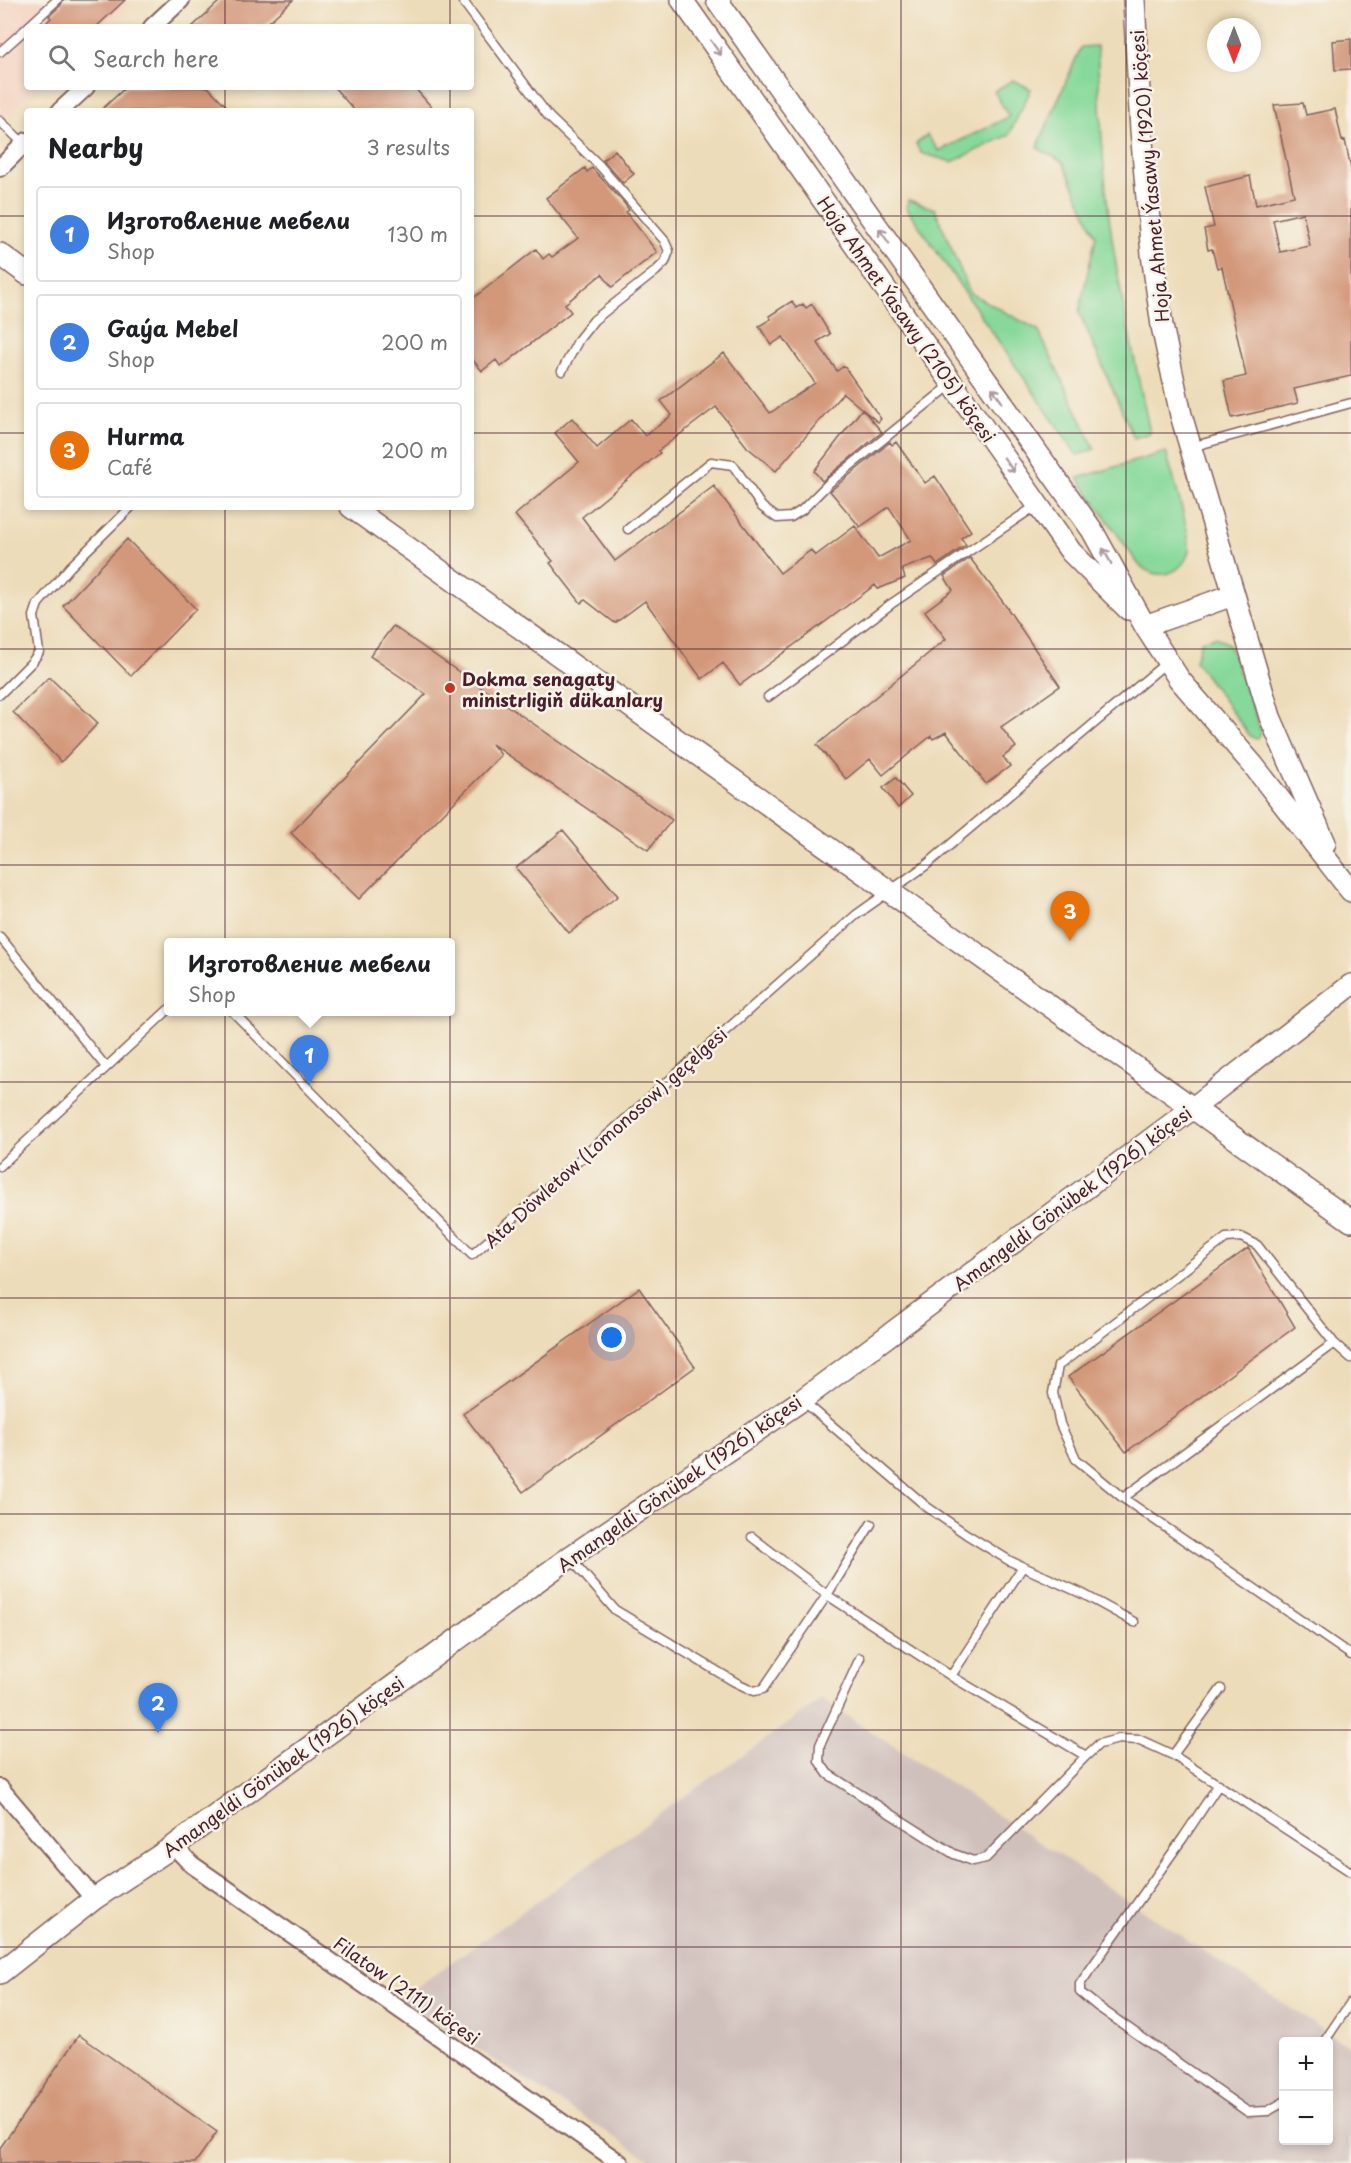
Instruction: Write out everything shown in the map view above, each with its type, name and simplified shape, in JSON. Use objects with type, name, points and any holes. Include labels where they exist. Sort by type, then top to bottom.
[{"type":"street","points":[[155,24],[181,0]]},
{"type":"street","name":"Hoja Ahmet Ýasawy (2105) köçesi","points":[[682,0],[1071,552],[1145,626]]},
{"type":"street","name":"Hoja Ahmet Ýasawy (2105) köçesi","points":[[717,0],[1092,530],[1167,662],[1190,694],[1253,765],[1351,891]]},
{"type":"street","name":"Hoja Ahmet Ýasawy (1920) köçesi","points":[[1134,0],[1152,254],[1162,326],[1190,447],[1233,595]]},
{"type":"street","points":[[63,108],[83,90]]},
{"type":"street","points":[[0,168],[24,144]]},
{"type":"street","points":[[0,254],[24,271]]},
{"type":"street","points":[[355,510],[1351,1221]]},
{"type":"street","points":[[1145,626],[1233,595]]},
{"type":"street","name":"Hoja Ahmet Ýasawy (2105) köçesi","points":[[1233,595],[1270,717],[1337,871]]},
{"type":"street","name":"Amangeldi Gönübek (1926) köçesi","points":[[0,1973],[94,1899],[174,1846],[570,1557],[801,1400],[1193,1108],[1351,985]]},
{"type":"street","points":[[0,1788],[94,1899]]},
{"type":"street","name":"Filatow (2111) köçesi","points":[[174,1846],[191,1864],[620,2163]]},
{"type":"lane","points":[[30,24],[57,0]]},
{"type":"lane","points":[[462,0],[549,117],[600,166],[664,240],[669,250],[665,262],[656,271],[594,320],[579,339],[562,371]]},
{"type":"lane","points":[[0,52],[24,30]]},
{"type":"lane","points":[[0,121],[24,142]]},
{"type":"lane","points":[[628,529],[711,462],[733,465],[762,507],[777,518],[791,517],[802,510],[829,483],[953,384]]},
{"type":"lane","points":[[1190,447],[1351,403]]},
{"type":"lane","points":[[768,697],[891,604],[1038,505]]},
{"type":"lane","points":[[0,694],[39,652],[34,616],[38,604],[70,567],[128,510]]},
{"type":"lane","points":[[890,891],[925,866],[1167,662]]},
{"type":"lane","name":"Ata Döwletow (Lomonosow) geçelgesi","points":[[238,1016],[472,1255],[856,915],[890,891]]},
{"type":"lane","points":[[0,937],[106,1067]]},
{"type":"lane","points":[[0,1166],[164,1014]]},
{"type":"lane","points":[[1351,1358],[1334,1343],[1257,1245],[1241,1236],[1226,1238],[1212,1247],[1058,1366],[1053,1393],[1060,1424],[1076,1460],[1123,1498],[1351,1655]]},
{"type":"lane","points":[[1123,1498],[1334,1343]]},
{"type":"lane","points":[[801,1400],[927,1507],[995,1553],[1022,1568],[1083,1594],[1134,1622]]},
{"type":"lane","points":[[570,1557],[615,1610],[753,1691],[763,1689],[827,1596],[871,1524]]},
{"type":"lane","points":[[752,1537],[827,1596],[951,1676],[1086,1756]]},
{"type":"lane","points":[[951,1676],[1022,1568]]},
{"type":"lane","points":[[860,1658],[820,1745],[819,1761],[828,1774],[954,1854],[973,1861],[986,1858],[1099,1744],[1119,1739],[1140,1740],[1173,1755],[1351,1872]]},
{"type":"lane","points":[[1173,1755],[1221,1689]]},
{"type":"lane","points":[[1219,1784],[1080,1984],[1080,1992],[1248,2112],[1269,2111],[1279,2105]]},
{"type":"lane","points":[[1327,2037],[1351,2002]]},
{"type":"shaded area","points":[[0,0],[135,0],[110,24],[24,24],[24,90],[39,90],[0,125]]},
{"type":"shaded area","points":[[822,1699],[1351,2048],[1351,2163],[655,2163],[400,1999]]},
{"type":"green space","points":[[1097,46],[1103,160],[1110,228],[1150,433],[1134,438],[1079,312],[1096,236],[1063,162],[1037,148],[1081,47]]},
{"type":"green space","points":[[1013,80],[1031,89],[1009,135],[952,162],[921,153],[916,144],[927,135],[939,151],[1009,117],[994,91]]},
{"type":"green space","points":[[909,200],[935,209],[970,293],[1038,330],[1095,449],[1077,455],[906,207]]},
{"type":"green space","points":[[1166,452],[1184,516],[1189,549],[1180,567],[1173,572],[1157,574],[1139,565],[1078,478]]},
{"type":"green space","points":[[1215,637],[1227,643],[1232,652],[1261,731],[1259,738],[1250,736],[1195,661],[1201,641]]},
{"type":"building","points":[[63,0],[125,0],[99,24],[45,24],[51,18],[49,16]]},
{"type":"building","points":[[221,0],[293,0],[266,24],[195,24]]},
{"type":"building","points":[[1351,39],[1351,69],[1335,70],[1333,41]]},
{"type":"building","points":[[123,90],[211,90],[228,108],[103,108]]},
{"type":"building","points":[[337,90],[417,90],[432,108],[352,108]]},
{"type":"building","points":[[1303,103],[1306,115],[1335,109],[1342,141],[1345,140],[1351,169],[1351,376],[1294,389],[1298,403],[1232,418],[1224,381],[1246,376],[1222,267],[1217,268],[1212,249],[1208,250],[1204,229],[1214,227],[1205,187],[1250,176],[1256,205],[1294,196],[1274,105]],"holes":[[[1303,213],[1310,246],[1280,252],[1273,220]]]},
{"type":"building","points":[[615,150],[634,174],[623,183],[603,160]]},
{"type":"building","points":[[585,168],[587,172],[592,168],[624,203],[629,210],[626,212],[657,252],[612,287],[602,274],[565,304],[571,312],[501,367],[496,360],[482,371],[474,362],[474,298],[536,249],[543,259],[549,254],[552,257],[578,238],[546,198]]},
{"type":"building","points":[[792,301],[796,308],[803,304],[806,308],[812,304],[830,334],[817,342],[837,371],[844,366],[881,419],[878,422],[843,393],[776,471],[747,447],[716,407],[658,451],[660,453],[582,517],[615,561],[714,486],[780,573],[811,550],[815,556],[855,526],[878,558],[911,540],[889,507],[860,527],[830,491],[890,442],[892,445],[896,442],[925,483],[935,476],[971,531],[961,538],[966,545],[937,565],[932,558],[902,569],[905,578],[878,589],[875,585],[740,685],[723,663],[702,679],[645,601],[615,623],[585,600],[581,603],[550,563],[553,561],[515,515],[579,462],[555,433],[572,418],[597,448],[631,419],[645,436],[672,415],[661,401],[724,353],[770,413],[815,383],[783,337],[771,345],[759,326],[771,319],[769,316]]},
{"type":"building","points":[[862,409],[882,432],[822,481],[814,471]]},
{"type":"building","points":[[127,539],[196,609],[131,676],[63,606]]},
{"type":"building","points":[[970,558],[1060,686],[1001,727],[1016,747],[1003,757],[1010,766],[986,784],[946,732],[933,739],[931,736],[883,775],[870,759],[846,779],[817,745],[946,639],[925,611],[953,590],[944,576]]},
{"type":"building","points":[[393,626],[672,820],[648,850],[492,744],[501,755],[359,899],[291,833],[426,694],[370,656]]},
{"type":"building","points":[[49,677],[98,723],[61,762],[13,712]]},
{"type":"building","points":[[896,778],[911,796],[898,808],[883,788]]},
{"type":"building","points":[[563,830],[618,896],[569,933],[516,868]]},
{"type":"building","points":[[1248,1248],[1295,1327],[1126,1452],[1068,1377]]},
{"type":"building","points":[[639,1288],[695,1367],[523,1492],[463,1414]]},
{"type":"building","points":[[79,2035],[217,2132],[195,2163],[0,2163],[0,2148]]},
{"type":"place","name":"Dokma senagaty ministrligiň dükanlary","points":[[450,688]]},
{"type":"place","name":"Hurma","points":[[1070,941]]},
{"type":"place","name":"Изготовление мебели","points":[[309,1085]]},
{"type":"place","name":"Gaýa Mebel","points":[[158,1733]]}]
